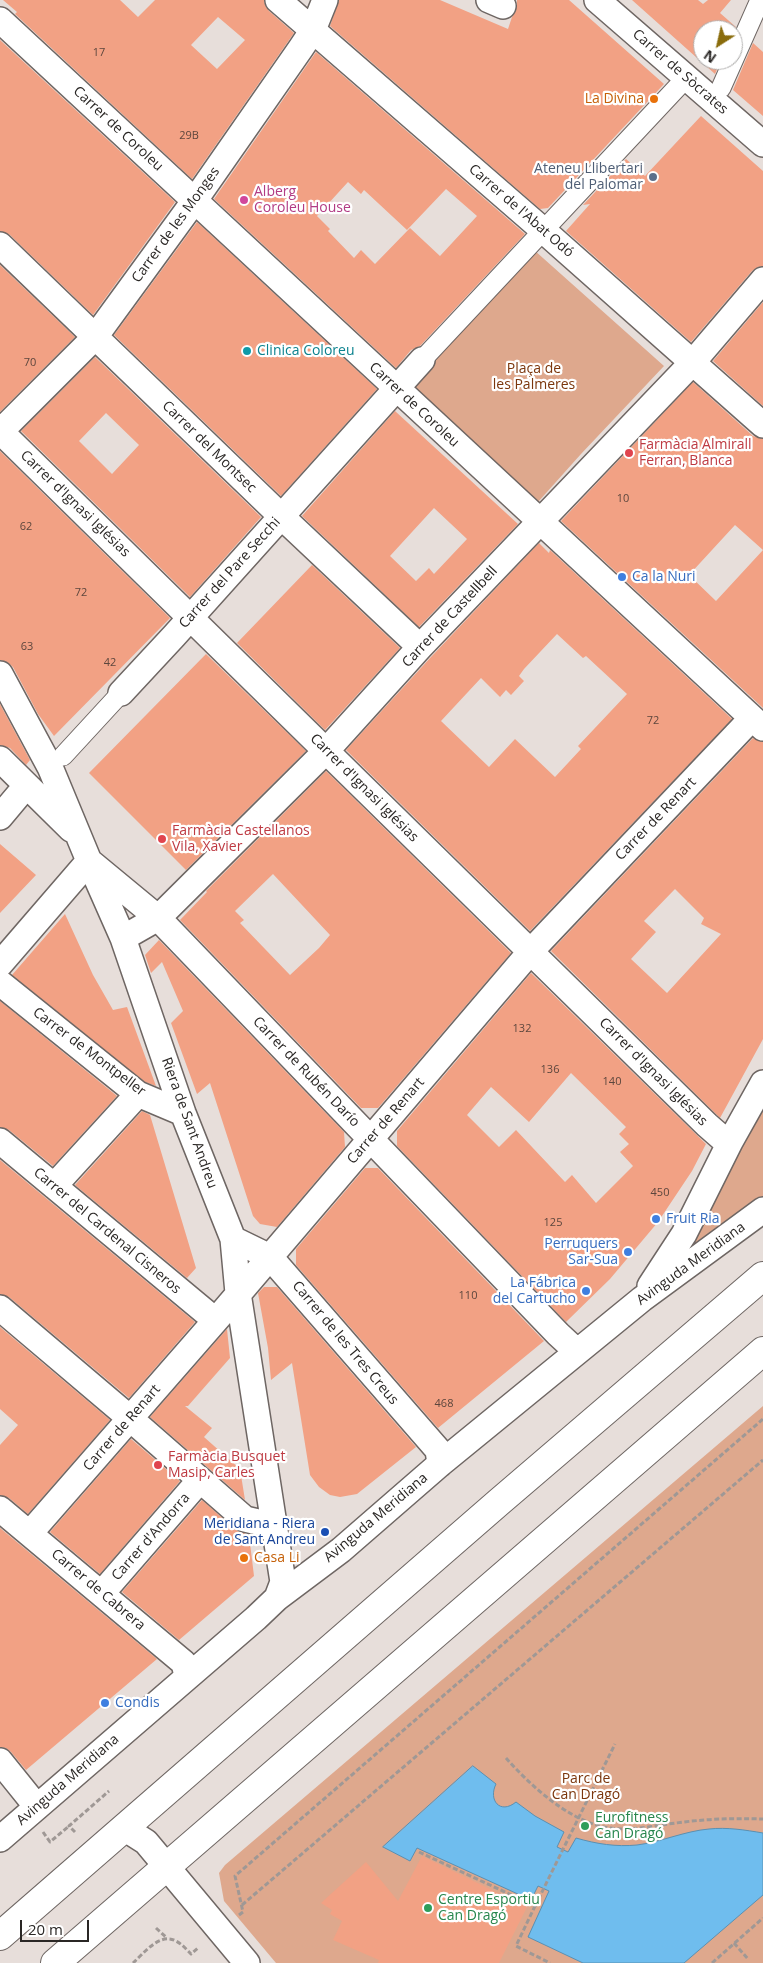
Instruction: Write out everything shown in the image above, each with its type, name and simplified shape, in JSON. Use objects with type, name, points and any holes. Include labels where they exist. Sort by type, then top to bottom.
[{"type":"main road","points":[[0,1936],[506,1496],[763,1276]]},
{"type":"main road","points":[[54,1963],[763,1351]]},
{"type":"street","name":"Carrer de l'Abat Odó","points":[[278,0],[543,230],[763,425]]},
{"type":"street","name":"Carrer de les Monges","points":[[0,430],[95,337],[195,200],[313,30],[325,0]]},
{"type":"street","name":"Carrer de Sòcrates","points":[[597,0],[763,144]]},
{"type":"street","points":[[721,88],[760,0]]},
{"type":"street","name":"Carrer de Coroleu","points":[[0,20],[758,723]]},
{"type":"street","points":[[396,389],[686,78]]},
{"type":"street","name":"Carrer del Montsec","points":[[0,245],[420,647]]},
{"type":"street","name":"Carrer de Castellbell","points":[[124,938],[158,918],[326,751],[420,647],[693,362],[763,280]]},
{"type":"street","name":"Carrer del Pare Secchi","points":[[63,756],[192,617],[396,389]]},
{"type":"street","name":"Carrer d'Ignasi Iglésias","points":[[0,430],[707,1125],[723,1140],[730,1142]]},
{"type":"street","name":"Riera de Sant Andreu","points":[[0,674],[50,767],[89,861],[124,938],[183,1113],[233,1240],[238,1293],[283,1582],[277,1598]]},
{"type":"street","name":"Carrer de Renart","points":[[30,1533],[270,1257],[531,951],[758,723]]},
{"type":"street","points":[[0,759],[79,836]]},
{"type":"street","points":[[0,817],[26,786]]},
{"type":"street","points":[[0,964],[89,861]]},
{"type":"street","name":"Carrer de Rubén Darío","points":[[89,861],[158,918],[558,1334],[572,1347],[582,1348]]},
{"type":"street","name":"Carrer de Montpeller","points":[[0,983],[138,1094],[183,1113]]},
{"type":"street","points":[[642,1299],[684,1234],[730,1142],[763,1083]]},
{"type":"street","points":[[54,1186],[138,1094]]},
{"type":"street","name":"Carrer del Cardenal Cisneros","points":[[0,1141],[215,1320]]},
{"type":"street","name":"Avinguda Meridiana","points":[[0,1839],[38,1817],[187,1676],[277,1598],[340,1550],[440,1464],[642,1299],[763,1210]]},
{"type":"street","name":"Carrer de les Tres Creus","points":[[233,1240],[270,1257],[438,1450],[440,1464]]},
{"type":"street","points":[[0,1308],[246,1519],[275,1526]]},
{"type":"street","name":"Carrer d'Andorra","points":[[102,1593],[200,1480]]},
{"type":"street","name":"Carrer de Cabrera","points":[[0,1509],[184,1663],[187,1676]]},
{"type":"street","points":[[0,1761],[38,1817]]},
{"type":"street","points":[[124,1828],[146,1842],[247,1963]]},
{"type":"path","points":[[238,1915],[243,1912],[235,1876],[763,1419]]},
{"type":"path","points":[[242,1905],[763,1460]]},
{"type":"path","points":[[550,1963],[516,1946],[615,1744]]},
{"type":"path","points":[[506,1758],[528,1783],[578,1818],[601,1827],[630,1829],[723,1818],[763,1819]]},
{"type":"path","name":"Avinguda Meridiana","points":[[38,1817],[50,1842],[109,1791]]},
{"type":"path","points":[[69,1826],[75,1832]]},
{"type":"path","points":[[419,1852],[535,1906]]},
{"type":"path","points":[[712,1963],[763,1918]]},
{"type":"path","points":[[156,1928],[191,1954],[198,1948]]},
{"type":"path","points":[[132,1963],[158,1941],[167,1938]]},
{"type":"path","points":[[734,1943],[748,1959]]},
{"type":"green space","name":"Plaça de les Palmeres","points":[[534,250],[664,366],[538,502],[530,502],[404,388]]},
{"type":"green space","points":[[763,1083],[763,1210],[642,1299]]},
{"type":"green space","name":"Parc de Can Dragó","points":[[763,1406],[763,1963],[276,1963],[224,1901],[219,1873],[225,1865]]},
{"type":"water","points":[[473,1766],[496,1784],[494,1795],[497,1804],[505,1807],[516,1802],[535,1816],[564,1832],[557,1847],[568,1852],[576,1838],[591,1842],[629,1846],[716,1828],[763,1833],[763,1895],[684,1963],[583,1963],[528,1937],[549,1891],[538,1886],[531,1900],[417,1848],[410,1861],[383,1847]]},
{"type":"building","points":[[3,0],[120,0],[138,17],[155,0],[264,0],[269,11],[294,33],[192,179],[15,14],[17,12]],"holes":[[[218,17],[245,40],[217,69],[191,45]]]},
{"type":"building","points":[[339,0],[440,0],[508,29],[516,11],[517,0],[569,0],[664,84],[548,208],[540,209],[330,26]]},
{"type":"building","points":[[632,0],[698,0],[703,4],[708,0],[731,0],[720,13],[728,20],[693,20],[693,54]]},
{"type":"building","points":[[0,40],[175,202],[93,315],[10,235],[0,231]]},
{"type":"building","points":[[753,43],[763,52],[763,116],[733,90]]},
{"type":"building","points":[[316,52],[525,234],[420,346],[411,350],[396,368],[214,199]],"holes":[[[348,182],[361,194],[364,190],[407,230],[446,189],[477,216],[440,256],[410,228],[375,264],[361,250],[354,258],[328,231],[330,229],[317,216]]]},
{"type":"building","points":[[701,116],[763,171],[763,266],[752,271],[691,342],[566,231],[590,204],[583,205],[626,159],[645,176]]},
{"type":"building","points":[[197,222],[377,389],[281,496],[114,335]]},
{"type":"building","points":[[0,265],[75,337],[0,412]]},
{"type":"building","points":[[763,302],[763,406],[713,361]]},
{"type":"building","points":[[95,357],[261,517],[190,597],[21,431]],"holes":[[[106,413],[139,445],[112,474],[79,441]]]},
{"type":"building","points":[[693,382],[753,436],[763,439],[763,550],[763,708],[561,521]],"holes":[[[735,525],[763,550],[716,601],[689,575]]]},
{"type":"building","points":[[395,411],[518,524],[419,627],[302,516]],"holes":[[[434,508],[467,539],[434,574],[429,568],[416,581],[390,556]]]},
{"type":"building","points":[[0,451],[170,618],[54,736],[38,714],[13,667],[7,662],[0,660]]},
{"type":"building","points":[[539,543],[549,553],[550,550],[732,719],[530,931],[346,750]],"holes":[[[557,634],[583,658],[586,656],[627,694],[578,746],[581,749],[555,777],[515,739],[489,767],[441,721],[481,678],[500,697],[506,690],[511,695],[524,681],[519,676],[524,669]]]},
{"type":"building","points":[[312,565],[400,648],[325,730],[237,643]]},
{"type":"building","points":[[206,654],[306,751],[186,870],[89,773]]},
{"type":"building","points":[[0,704],[30,760],[26,765],[10,748],[0,745]]},
{"type":"building","points":[[753,738],[763,742],[763,1039],[720,1118],[551,951]],"holes":[[[675,889],[704,918],[701,924],[721,934],[667,993],[631,959],[656,932],[644,921]]]},
{"type":"building","points":[[326,771],[511,953],[378,1108],[361,1108],[180,920],[206,891]],"holes":[[[273,874],[330,935],[290,975],[240,923],[244,920],[235,911]]]},
{"type":"building","points":[[0,844],[36,875],[0,913]]},
{"type":"building","points":[[65,914],[93,975],[113,1010],[127,1007],[156,1086],[145,1082],[12,975]]},
{"type":"building","points":[[159,940],[344,1132],[345,1147],[277,1227],[260,1224],[253,1216],[210,1083],[197,1094],[171,1023],[183,1011],[162,962],[151,973],[145,955]]},
{"type":"building","points":[[531,973],[706,1144],[692,1171],[658,1222],[610,1279],[566,1322],[397,1146],[397,1131]],"holes":[[[571,1073],[626,1127],[619,1134],[629,1144],[620,1152],[633,1166],[596,1203],[572,1175],[565,1182],[516,1130],[499,1147],[467,1115],[491,1087],[529,1122]]]},
{"type":"building","points":[[0,1001],[117,1096],[53,1166],[9,1130],[0,1127]]},
{"type":"building","points":[[142,1111],[150,1115],[196,1268],[187,1278],[75,1185]]},
{"type":"building","points":[[0,1160],[195,1322],[129,1398],[9,1297],[0,1294]]},
{"type":"building","points":[[365,1168],[378,1168],[544,1341],[438,1428],[296,1265],[296,1249]]},
{"type":"building","points":[[264,1287],[277,1287],[416,1447],[357,1494],[340,1497],[330,1495],[319,1487],[310,1475],[292,1363],[271,1380],[268,1348],[258,1293]]},
{"type":"building","points":[[0,1327],[110,1420],[28,1514],[9,1498],[0,1495],[0,1445],[18,1425],[0,1409]]},
{"type":"building","points":[[227,1329],[230,1358],[188,1406],[185,1406],[212,1428],[204,1437],[240,1469],[245,1500],[150,1417]]},
{"type":"building","points":[[131,1439],[180,1481],[100,1574],[50,1532]]},
{"type":"building","points":[[202,1500],[236,1530],[249,1535],[254,1576],[179,1640],[122,1592]]},
{"type":"building","points":[[0,1528],[157,1659],[26,1770],[11,1752],[6,1748],[0,1747]]},
{"type":"building","name":"Centre Esportiu Can Dragó","points":[[422,1856],[527,1907],[499,1963],[378,1963],[379,1960],[333,1940],[342,1921],[330,1914],[332,1910],[321,1903],[366,1862],[398,1901]]},
{"type":"place","name":"La Divina","points":[[654,99]]},
{"type":"place","name":"Ateneu Llibertari del Palomar","points":[[653,177]]},
{"type":"place","name":"Alberg Coroleu House","points":[[244,200]]},
{"type":"place","name":"Clinica Coloreu","points":[[247,351]]},
{"type":"place","name":"Farmàcia Almirall Ferran, Blanca","points":[[629,453]]},
{"type":"place","name":"Ca la Nuri","points":[[622,577]]},
{"type":"place","name":"Farmàcia Castellanos Vila, Xavier","points":[[162,839]]},
{"type":"place","name":"Fruit Ria","points":[[656,1219]]},
{"type":"place","name":"Perruquers Sar-Sua","points":[[628,1252]]},
{"type":"place","name":"La Fábrica del Cartucho","points":[[586,1291]]},
{"type":"place","name":"Farmàcia Busquet Masip, Carles","points":[[158,1465]]},
{"type":"place","name":"Meridiana - Riera de Sant Andreu","points":[[325,1532]]},
{"type":"place","name":"Casa Li","points":[[244,1558]]},
{"type":"place","name":"Condis","points":[[105,1703]]},
{"type":"place","name":"Eurofitness Can Dragó","points":[[585,1826]]},
{"type":"place","name":"Centre Esportiu Can Dragó","points":[[428,1908]]}]
